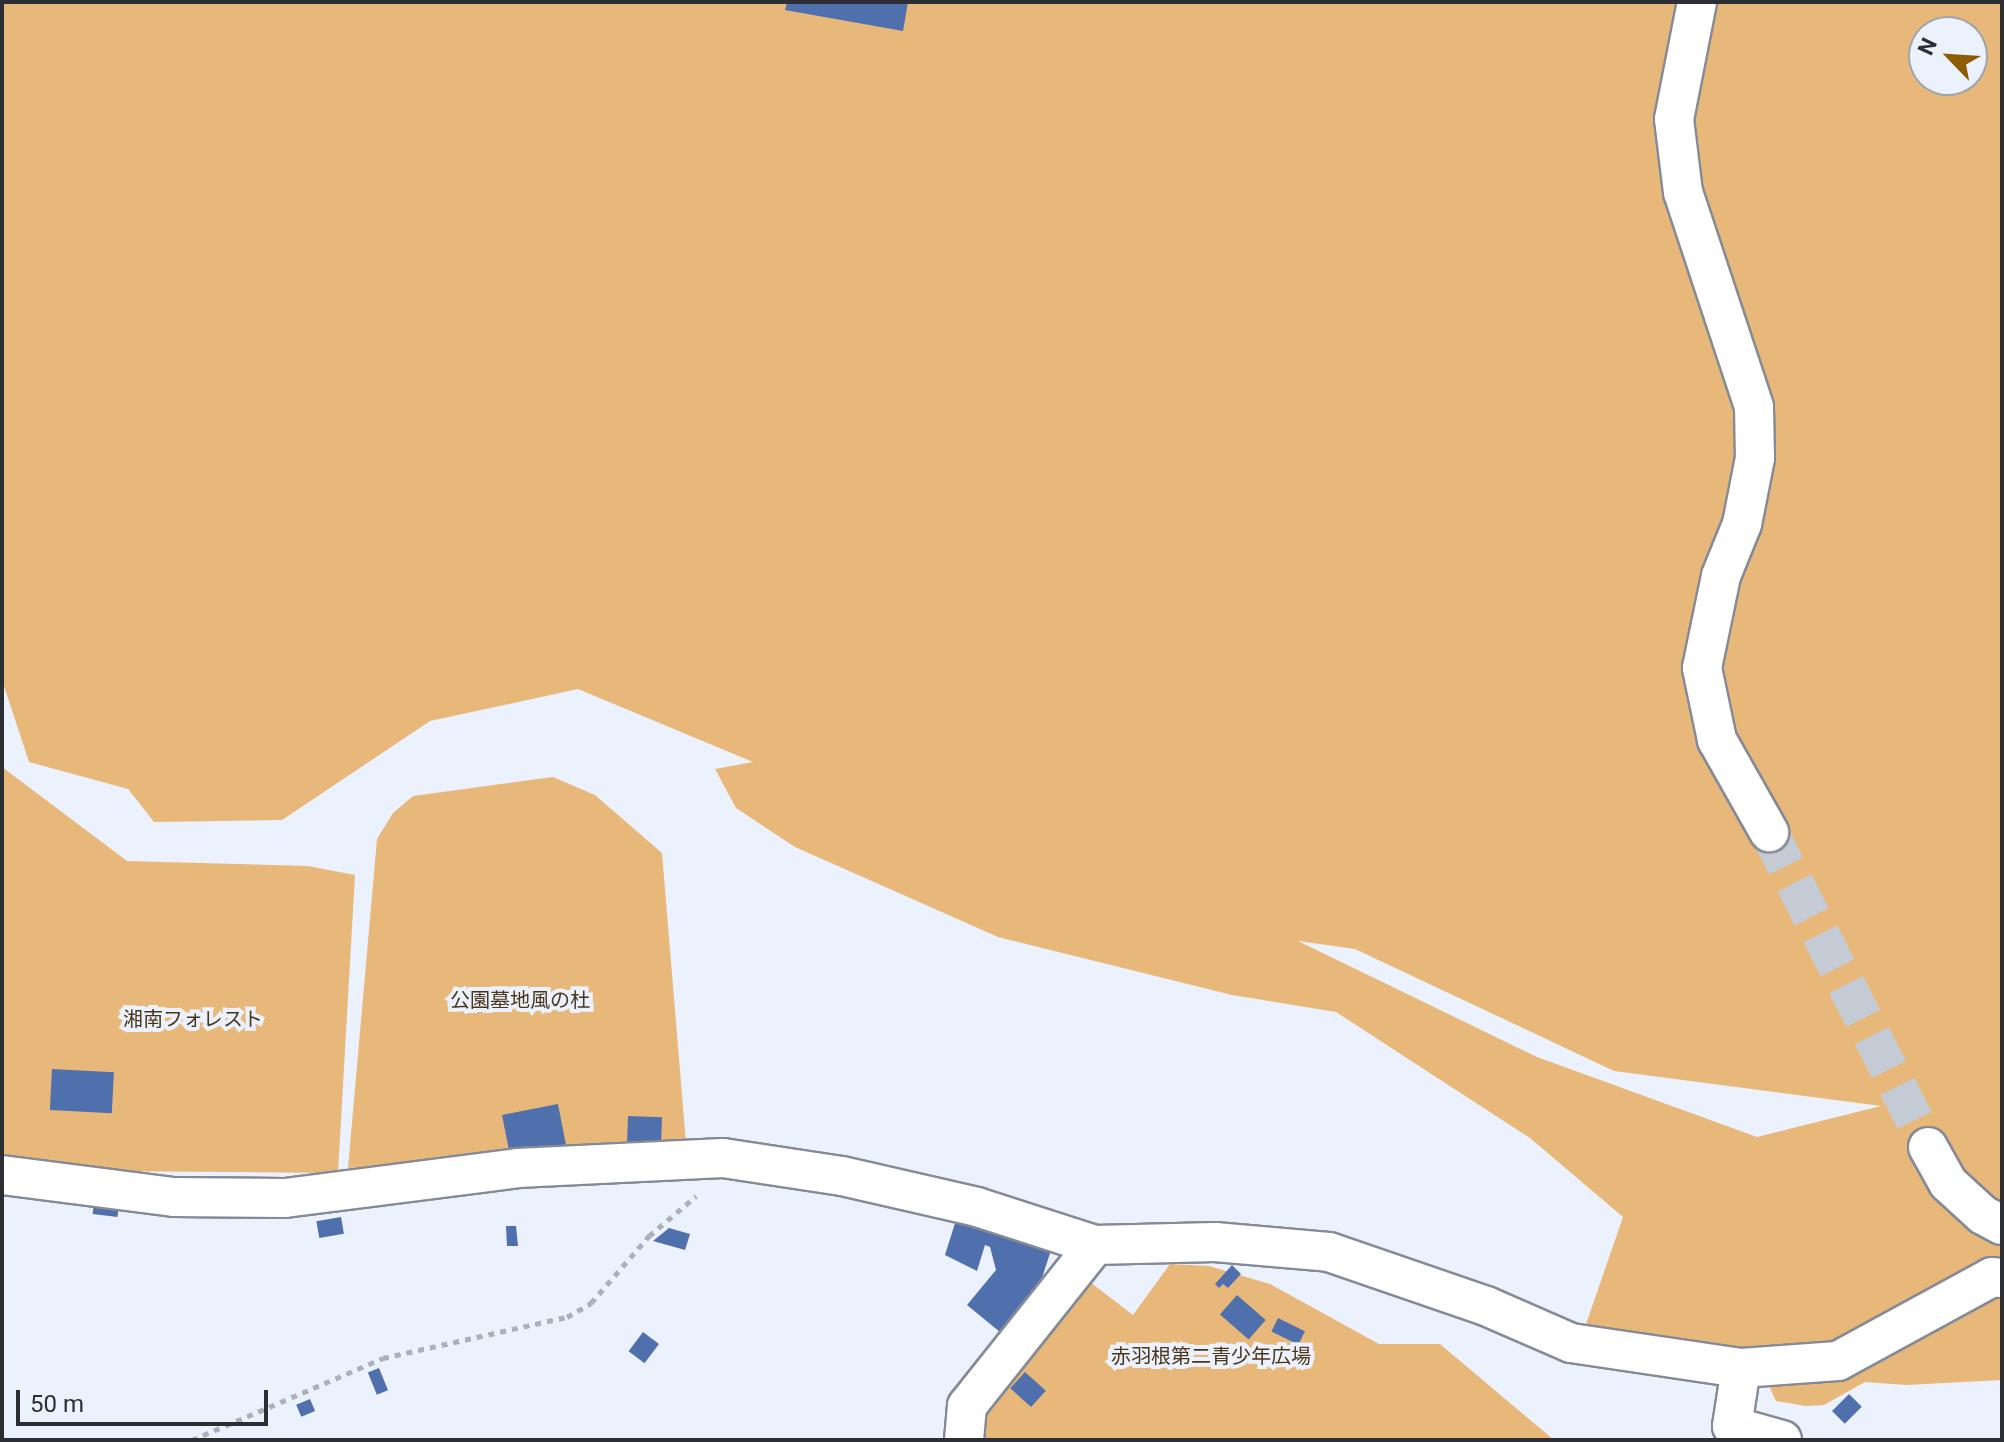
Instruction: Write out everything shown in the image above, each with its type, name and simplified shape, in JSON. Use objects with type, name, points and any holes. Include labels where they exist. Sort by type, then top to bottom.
[{"type":"street","points":[[1697,2],[1674,119],[1683,192],[1754,407],[1755,458],[1742,524],[1721,576],[1702,668],[1717,740],[1769,832]]},
{"type":"street","points":[[1928,1147],[1948,1183],[1983,1215],[2002,1225]]},
{"type":"street","points":[[2,1175],[174,1197],[285,1198],[518,1168],[723,1158],[842,1176],[977,1207],[1095,1245],[1215,1242],[1329,1252],[1486,1306],[1571,1343],[1741,1368],[1838,1361],[1992,1277],[2002,1278]]},
{"type":"street","points":[[964,1440],[967,1406],[1095,1245]]},
{"type":"street","points":[[1741,1368],[1732,1426],[1782,1440]]},
{"type":"path","points":[[192,1440],[383,1358],[567,1317],[609,1285],[649,1236],[695,1197],[723,1158]]},
{"type":"green space","points":[[2,2],[2002,2],[2002,1380],[1906,1385],[1865,1382],[1824,1405],[1806,1406],[1776,1401],[1752,1350],[1584,1330],[1623,1217],[1530,1138],[1336,1012],[1232,995],[998,937],[795,847],[736,808],[715,769],[753,762],[578,689],[430,721],[282,820],[154,822],[128,789],[29,762],[2,680]],"holes":[[[1298,941],[1355,949],[1614,1071],[1881,1106],[1757,1137],[1537,1057]]]},
{"type":"green space","name":"湘南フォレスト","points":[[2,767],[127,861],[308,866],[355,875],[338,1173],[102,1171],[2,1158]]},
{"type":"green space","name":"公園墓地風の杜","points":[[553,777],[595,795],[662,853],[686,1143],[348,1168],[377,839],[393,813],[413,796]]},
{"type":"green space","name":"赤羽根第二青少年広場","points":[[1170,1264],[1209,1266],[1270,1284],[1379,1344],[1440,1344],[1554,1440],[982,1440],[981,1411],[1086,1279],[1133,1315]]},
{"type":"building","points":[[787,2],[908,2],[903,31],[785,10]]},
{"type":"building","points":[[52,1069],[114,1072],[112,1113],[50,1110]]},
{"type":"building","points":[[558,1104],[566,1144],[510,1155],[502,1115]]},
{"type":"building","points":[[628,1116],[662,1117],[661,1144],[627,1143]]},
{"type":"building","points":[[94,1203],[119,1206],[117,1217],[93,1214]]},
{"type":"building","points":[[341,1217],[344,1234],[319,1238],[316,1221]]},
{"type":"building","points":[[956,1220],[1052,1247],[1040,1284],[1000,1332],[967,1305],[996,1270],[990,1247],[985,1245],[977,1271],[945,1255]]},
{"type":"building","points":[[506,1226],[516,1226],[518,1246],[507,1246]]},
{"type":"building","points":[[669,1228],[690,1234],[685,1250],[653,1241]]},
{"type":"building","points":[[1232,1265],[1241,1274],[1228,1288],[1223,1284],[1219,1288],[1215,1284]]},
{"type":"building","points":[[1237,1295],[1266,1320],[1249,1340],[1220,1315]]},
{"type":"building","points":[[1278,1318],[1305,1331],[1298,1345],[1271,1331]]},
{"type":"building","points":[[643,1332],[659,1344],[645,1363],[629,1351]]},
{"type":"building","points":[[379,1368],[388,1390],[377,1395],[368,1372]]},
{"type":"building","points":[[1025,1372],[1046,1391],[1031,1407],[1010,1388]]},
{"type":"building","points":[[1849,1394],[1862,1407],[1845,1424],[1832,1411]]},
{"type":"building","points":[[310,1399],[315,1411],[301,1417],[296,1405]]},
{"type":"tunnel","points":[[1769,832],[1928,1147]]}]
